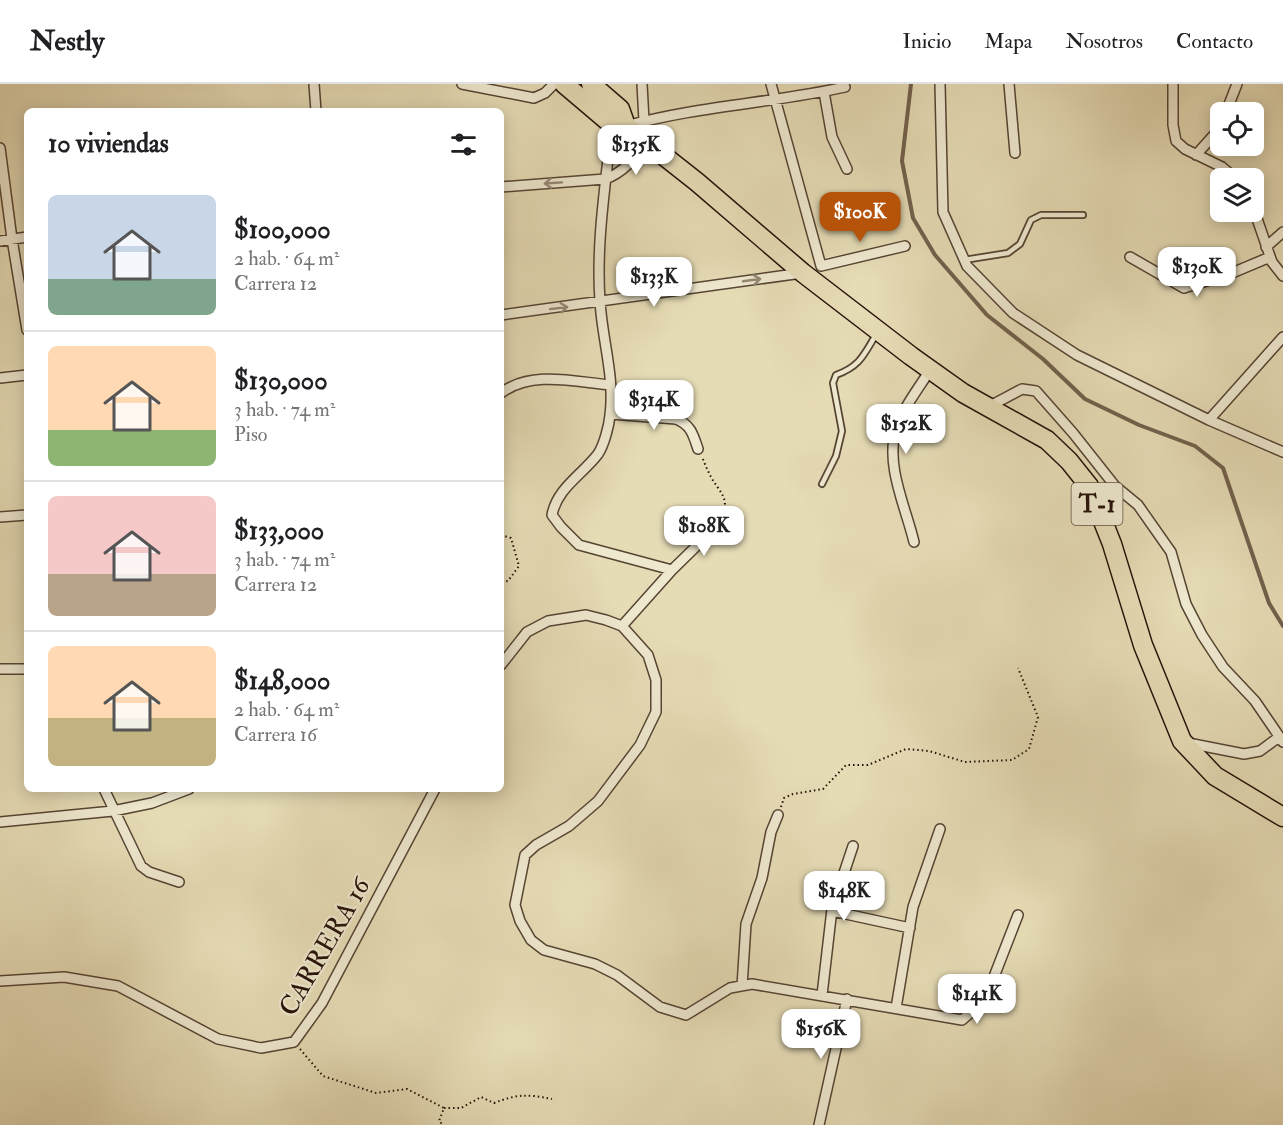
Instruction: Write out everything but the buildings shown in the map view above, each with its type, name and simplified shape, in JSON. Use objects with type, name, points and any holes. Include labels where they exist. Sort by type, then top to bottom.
[{"type":"highway","name":"T-1","points":[[564,84],[697,182],[811,273],[878,331],[930,370],[963,393],[990,406],[1047,440],[1069,461],[1089,486],[1112,544],[1143,645],[1182,741],[1215,776],[1283,816]]},
{"type":"highway","name":"T-1","points":[[591,84],[620,109],[618,125]]},
{"type":"street","points":[[314,84],[316,108]]},
{"type":"street","points":[[462,84],[534,98],[545,93],[554,84]]},
{"type":"street","points":[[642,84],[644,122]]},
{"type":"street","points":[[771,84],[811,273]]},
{"type":"street","points":[[939,84],[943,212],[967,266],[1013,314],[1077,355],[1209,420],[1283,452]]},
{"type":"street","points":[[1009,84],[1015,153]]},
{"type":"street","points":[[1173,84],[1173,125],[1176,141],[1185,149],[1223,168]]},
{"type":"street","points":[[1230,102],[1237,84]]},
{"type":"street","points":[[672,570],[579,545],[552,515],[554,504],[563,490],[599,453],[610,414],[610,385],[600,302],[601,210],[611,132],[618,125],[644,122],[664,116],[776,100],[845,87]]},
{"type":"street","points":[[824,92],[832,137],[847,169]]},
{"type":"street","points":[[1196,155],[1210,139]]},
{"type":"street","points":[[504,188],[613,177],[624,169],[646,143]]},
{"type":"street","points":[[0,148],[24,312]]},
{"type":"street","points":[[1258,222],[1268,252],[1283,276]]},
{"type":"street","points":[[1130,257],[1184,288],[1232,273],[1268,252],[1283,232]]},
{"type":"street","points":[[0,241],[24,237]]},
{"type":"street","points":[[504,315],[811,273],[905,246]]},
{"type":"street","points":[[1209,420],[1283,338]]},
{"type":"street","points":[[914,542],[895,473],[893,445],[896,427],[930,370]]},
{"type":"street","points":[[0,378],[24,375]]},
{"type":"street","points":[[504,391],[515,383],[529,379],[610,385]]},
{"type":"street","points":[[990,406],[1022,389],[1036,391],[1115,486],[1138,505],[1171,552],[1186,604],[1202,635],[1223,667],[1256,701],[1281,740],[1260,751],[1244,754],[1182,741]]},
{"type":"street","points":[[610,414],[676,419],[691,428],[698,449]]},
{"type":"street","points":[[0,517],[24,514]]},
{"type":"street","points":[[622,626],[672,570],[717,526]]},
{"type":"street","points":[[504,661],[527,632],[548,621],[586,615],[622,626],[648,655],[656,680],[656,712],[640,745],[598,801],[569,826],[536,845],[525,855],[515,905],[520,921],[531,940],[544,950],[595,964],[617,975],[660,1007],[686,1015],[729,988],[752,984],[962,1020],[985,1000],[1018,915]]},
{"type":"street","points":[[0,669],[24,669]]},
{"type":"street","points":[[105,792],[141,866],[149,872],[179,882]]},
{"type":"street","points":[[0,822],[113,811],[152,803],[181,792]]},
{"type":"street","name":"CARRERA 16","points":[[0,981],[64,977],[118,987],[218,1039],[261,1048],[294,1042],[322,1003],[433,792]]},
{"type":"street","points":[[742,986],[746,924],[762,878],[771,832],[778,815]]},
{"type":"street","points":[[896,1008],[913,907],[940,829]]},
{"type":"street","points":[[822,995],[832,911],[853,846]]},
{"type":"street","points":[[832,911],[910,928]]},
{"type":"street","points":[[819,1125],[847,999]]},
{"type":"lane","points":[[964,260],[1008,254],[1020,244],[1031,220],[1041,215],[1083,215]]},
{"type":"lane","points":[[822,484],[836,456],[842,431],[833,382],[836,375],[851,369],[859,361],[878,331]]},
{"type":"path","points":[[698,449],[712,478],[724,495],[724,511],[717,526]]},
{"type":"path","points":[[504,536],[511,538],[519,566],[507,581],[504,582]]},
{"type":"path","points":[[778,815],[784,798],[793,794],[823,789],[846,765],[868,765],[906,750],[929,751],[966,762],[1012,760],[1029,749],[1038,717],[1018,668]]},
{"type":"path","points":[[294,1042],[323,1076],[376,1093],[407,1089],[444,1108],[461,1108],[480,1097],[494,1103],[510,1096],[529,1095],[552,1100]]},
{"type":"path","points":[[443,1125],[439,1121],[444,1108]]},
{"type":"waterway","points":[[911,84],[902,161],[913,218],[935,255],[987,315],[1043,359],[1085,399],[1139,425],[1195,446],[1223,468],[1269,603],[1283,626]]}]
